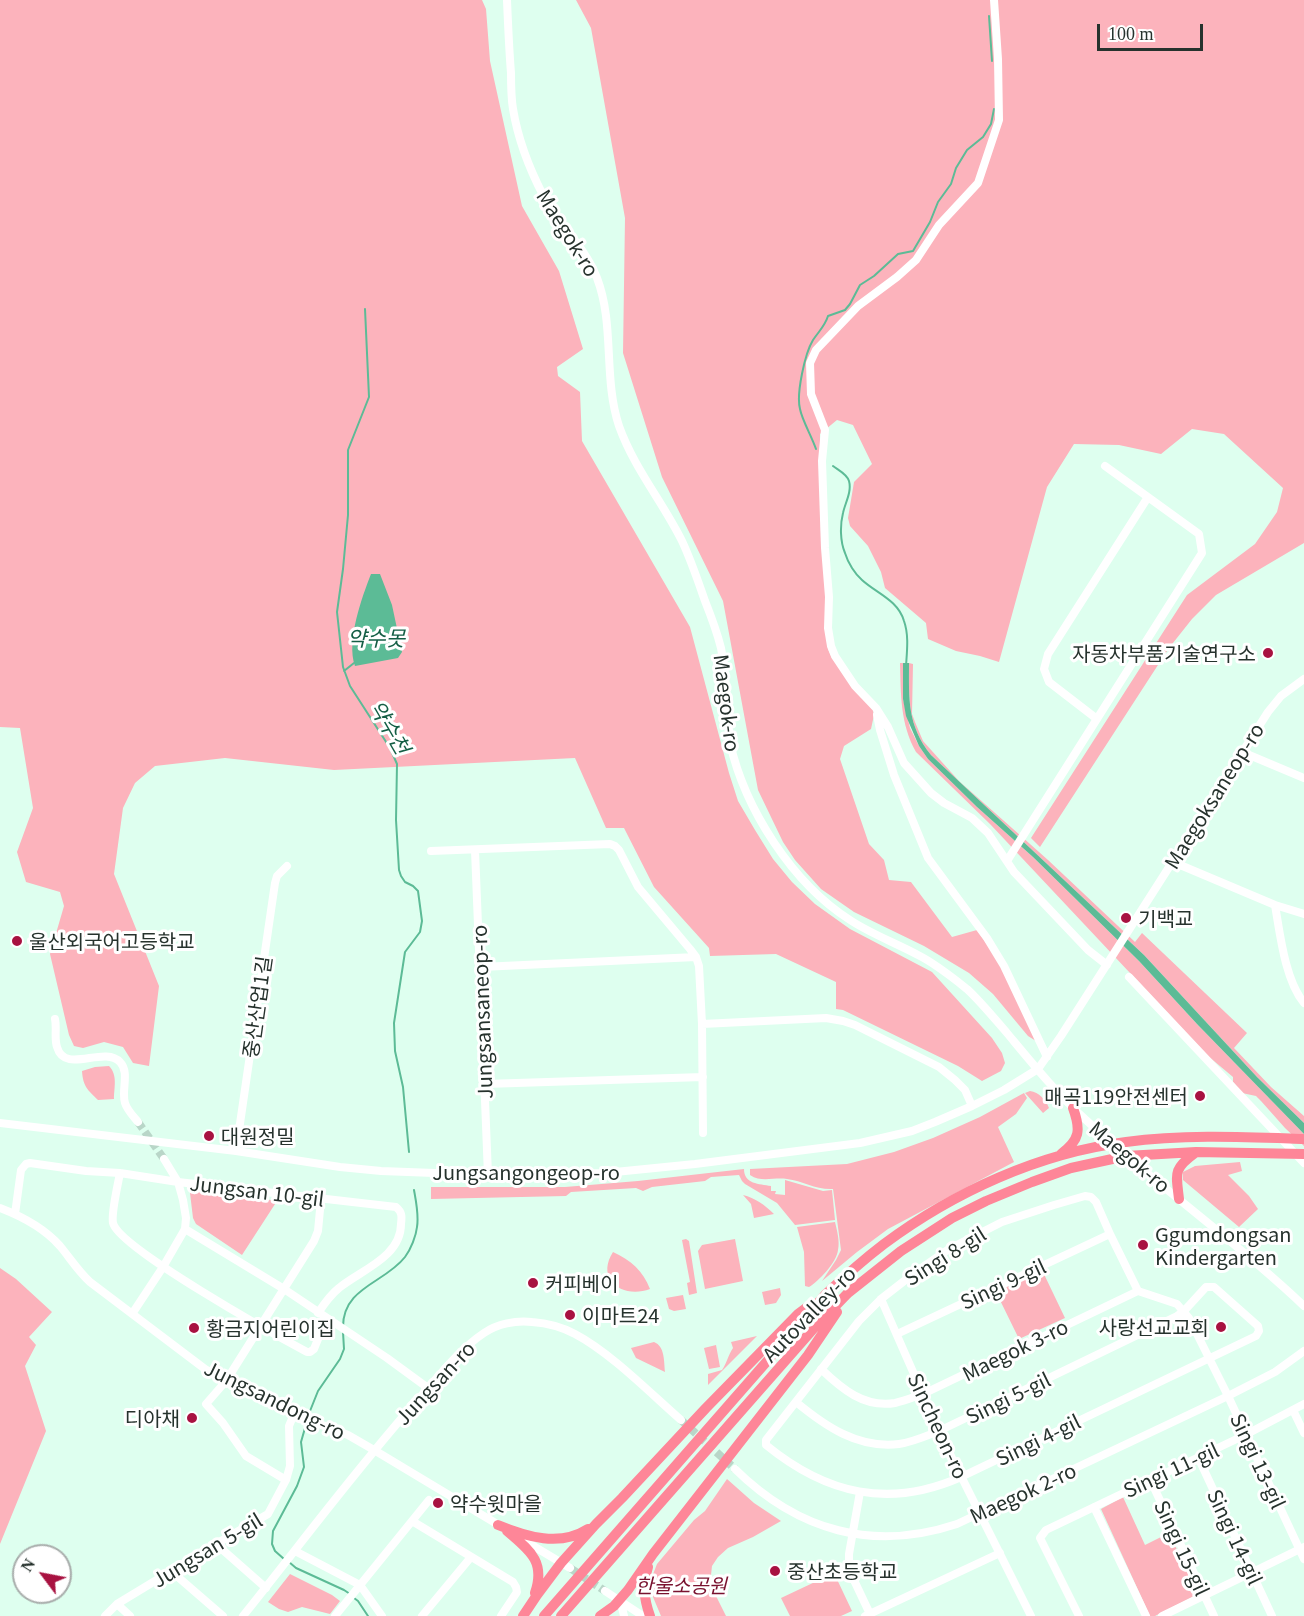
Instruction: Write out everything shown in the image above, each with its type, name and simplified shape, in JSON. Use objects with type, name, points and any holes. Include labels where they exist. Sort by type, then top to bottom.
[{"type":"highway","points":[[1060,1155],[1076,1140],[1077,1120],[1073,1108]]},
{"type":"highway","name":"Autovalley-ro","points":[[544,1616],[825,1294],[879,1248],[934,1212],[991,1182],[1060,1155],[1112,1144],[1155,1139],[1304,1139]]},
{"type":"highway","points":[[1179,1199],[1176,1177],[1179,1167],[1196,1152]]},
{"type":"highway","name":"Autovalley-ro","points":[[561,1616],[848,1293],[901,1251],[952,1218],[1032,1182],[1071,1168],[1126,1156],[1196,1152],[1304,1154]]},
{"type":"highway","points":[[600,1616],[620,1599],[808,1356],[848,1293]]},
{"type":"highway","points":[[532,1601],[565,1566],[596,1524],[706,1408],[798,1314],[825,1294]]},
{"type":"highway","points":[[501,1526],[532,1537],[563,1539],[578,1535],[596,1524]]},
{"type":"highway","points":[[501,1526],[527,1549],[538,1567],[539,1582],[523,1616]]},
{"type":"highway","points":[[651,1616],[646,1605],[644,1581],[653,1554]]},
{"type":"street","name":"Maegok-ro","points":[[507,0],[512,107],[521,144],[543,196],[590,262],[603,294],[614,409],[636,465],[682,542],[713,623],[721,647],[730,743],[739,775],[769,836],[803,880],[851,921],[927,960],[974,996],[1073,1108],[1112,1144],[1233,1243],[1304,1306]]},
{"type":"street","points":[[994,0],[999,120],[978,183],[939,225],[916,260],[858,306],[816,350],[810,363],[811,394],[825,430],[822,461],[829,597],[828,628],[831,646],[836,656],[855,686],[876,708],[904,763],[931,793],[972,818],[988,833],[1009,858],[1014,872],[1098,959],[1107,965],[1038,1069]]},
{"type":"street","points":[[1009,858],[1202,554],[1199,534],[1105,465]]},
{"type":"street","points":[[1097,719],[1049,682],[1044,669],[1048,654],[1148,497]]},
{"type":"street","name":"Maegoksaneop-ro","points":[[1107,965],[1268,711],[1281,696],[1304,679]]},
{"type":"street","points":[[876,708],[880,730],[894,775],[928,858],[987,938],[1004,966],[1047,1057]]},
{"type":"street","points":[[1242,752],[1304,778]]},
{"type":"street","points":[[431,851],[609,844],[619,850],[638,887],[686,943],[696,957],[699,966],[703,1132]]},
{"type":"street","name":"Jungsansaneop-ro","points":[[475,850],[488,1175]]},
{"type":"street","points":[[1173,862],[1275,905],[1304,914]]},
{"type":"street","name":"중산산업1길","points":[[236,1151],[275,883],[278,876],[288,866]]},
{"type":"street","points":[[1275,905],[1292,984],[1304,1003]]},
{"type":"street","points":[[481,967],[696,957]]},
{"type":"street","points":[[1130,977],[1304,1163]]},
{"type":"street","points":[[702,1024],[826,1018],[843,1021],[939,1067],[965,1090],[972,1106]]},
{"type":"street","points":[[55,1019],[57,1047],[63,1056],[77,1060],[106,1056],[121,1063],[124,1072],[124,1101],[138,1122]]},
{"type":"street","name":"Jungsangongeop-ro","points":[[0,1123],[381,1171],[488,1175],[605,1173],[815,1150],[901,1134],[972,1106],[1038,1069]]},
{"type":"street","points":[[485,1084],[703,1077]]},
{"type":"street","points":[[132,1314],[185,1229],[186,1218],[178,1182],[164,1159]]},
{"type":"street","name":"Jungsan 10-gil","points":[[15,1214],[21,1170],[26,1164],[120,1173],[178,1182],[396,1207],[401,1214],[402,1227],[394,1248],[340,1287],[330,1296],[318,1313]]},
{"type":"street","points":[[120,1173],[113,1224],[128,1240],[163,1267],[260,1327],[307,1352],[314,1349],[326,1319]]},
{"type":"street","name":"Singi 8-gil","points":[[766,1444],[766,1440],[859,1321],[881,1299],[917,1271],[969,1238],[1002,1222],[1085,1196],[1091,1197],[1096,1202],[1138,1291]]},
{"type":"street","points":[[286,1480],[246,1456],[223,1423],[206,1404],[226,1381],[314,1241],[318,1231],[321,1199]]},
{"type":"street","name":"Jungsandong-ro","points":[[0,1208],[15,1214],[42,1231],[59,1245],[79,1272],[90,1282],[205,1369],[294,1414],[348,1435],[374,1449],[565,1566]]},
{"type":"street","points":[[185,1229],[284,1289],[429,1388]]},
{"type":"street","name":"Singi 9-gil","points":[[897,1334],[1110,1234]]},
{"type":"street","name":"Singi 5-gil","points":[[796,1402],[819,1421],[851,1437],[867,1442],[898,1444],[918,1440],[1177,1317],[1206,1287],[1214,1287],[1258,1326],[1259,1331],[1256,1336],[1208,1358]]},
{"type":"street","points":[[1138,1291],[1177,1304],[1184,1311],[1228,1396]]},
{"type":"street","name":"Maegok 3-ro","points":[[821,1369],[850,1394],[872,1402],[896,1403],[922,1394],[1138,1291]]},
{"type":"street","name":"Sincheon-ro","points":[[881,1299],[939,1431],[1031,1616]]},
{"type":"street","name":"Jungsan-ro","points":[[243,1616],[374,1449],[471,1342],[486,1331],[502,1324],[530,1322],[560,1328],[574,1334],[621,1368],[681,1420]]},
{"type":"street","name":"Maegok 2-ro","points":[[735,1469],[759,1491],[788,1511],[829,1528],[853,1534],[889,1536],[937,1531],[957,1524],[1228,1396],[1275,1372],[1304,1350]]},
{"type":"street","name":"Singi 4-gil","points":[[766,1444],[805,1473],[860,1492],[887,1495],[928,1490],[961,1477],[1208,1358]]},
{"type":"street","name":"Singi 13-gil","points":[[1228,1396],[1302,1548],[1304,1558]]},
{"type":"street","name":"Singi 11-gil","points":[[1079,1616],[1040,1538],[1046,1530],[1245,1435],[1304,1404]]},
{"type":"street","points":[[1293,1410],[1304,1433]]},
{"type":"street","name":"Jungsan 5-gil","points":[[105,1616],[117,1604],[268,1514],[286,1480],[290,1466],[289,1426],[294,1414]]},
{"type":"street","name":"Singi 14-gil","points":[[1198,1457],[1272,1616]]},
{"type":"street","name":"Singi 15-gil","points":[[1150,1479],[1214,1616]]},
{"type":"street","points":[[860,1492],[849,1566],[868,1615],[1000,1553]]},
{"type":"street","points":[[335,1616],[429,1500]]},
{"type":"street","points":[[1094,1507],[1146,1616]]},
{"type":"street","points":[[412,1521],[513,1582],[517,1592],[501,1616]]},
{"type":"street","points":[[216,1544],[266,1588]]},
{"type":"street","points":[[1162,1616],[1302,1548]]},
{"type":"street","points":[[295,1551],[359,1587],[382,1616]]},
{"type":"street","points":[[422,1616],[471,1557]]},
{"type":"street","points":[[171,1571],[223,1616]]},
{"type":"street","points":[[605,1591],[643,1616]]},
{"type":"street","points":[[620,1599],[624,1616]]},
{"type":"street","points":[[117,1604],[130,1616]]},
{"type":"green space","points":[[0,0],[482,0],[486,9],[490,61],[522,206],[559,271],[583,349],[557,367],[558,376],[580,392],[582,441],[690,627],[738,801],[773,859],[792,882],[815,904],[850,929],[932,972],[992,1038],[1002,1053],[1005,1063],[1001,1071],[982,1081],[958,1066],[843,1010],[836,1009],[836,982],[776,954],[710,956],[709,948],[654,887],[624,828],[606,828],[575,758],[334,770],[225,758],[155,766],[135,783],[123,808],[114,874],[159,986],[149,1066],[133,1063],[123,1047],[104,1042],[83,1048],[74,1046],[69,1035],[50,954],[64,906],[60,892],[26,882],[17,852],[33,808],[20,728],[0,727]]},
{"type":"green space","points":[[576,0],[1304,0],[1304,543],[1216,595],[1192,619],[1169,648],[1040,847],[1031,838],[1187,595],[1255,544],[1277,512],[1283,488],[1224,434],[1192,429],[1161,454],[1119,445],[1074,444],[1047,487],[999,662],[956,651],[928,639],[926,623],[885,588],[881,572],[868,546],[850,526],[848,518],[854,482],[872,464],[853,425],[837,420],[820,434],[821,540],[825,574],[828,649],[832,658],[873,710],[874,715],[871,729],[844,746],[840,759],[869,844],[884,860],[889,880],[911,882],[952,937],[977,930],[1002,966],[1036,1041],[1028,1036],[993,994],[969,973],[924,946],[854,912],[821,889],[795,860],[783,842],[758,790],[723,601],[662,477],[623,353],[625,218],[591,28]]},
{"type":"green space","points":[[900,663],[903,663],[903,699],[910,728],[928,759],[1033,857],[1139,961],[1304,1134],[1304,1146],[1256,1096],[1242,1093],[1233,1082],[1233,1077],[1208,1056],[990,824],[916,752],[904,720]]},
{"type":"green space","points":[[909,663],[913,664],[912,714],[923,741],[959,781],[1135,942],[1142,933],[1247,1033],[1234,1048],[1271,1087],[1304,1116],[1304,1123],[1257,1077],[1144,955],[931,755],[917,733],[913,722],[910,700]]},
{"type":"green space","points":[[109,1066],[115,1077],[114,1099],[98,1100],[85,1085],[82,1071]]},
{"type":"green space","points":[[1030,1091],[1039,1095],[1046,1102],[1049,1108],[1043,1113],[1025,1093]]},
{"type":"green space","points":[[1024,1093],[1027,1098],[1016,1114],[998,1127],[1014,1162],[888,1229],[822,1281],[841,1250],[833,1189],[787,1179],[763,1179],[750,1175],[750,1169],[847,1164],[894,1152],[980,1117]]},
{"type":"green space","points":[[1240,1162],[1242,1171],[1228,1175],[1249,1196],[1258,1209],[1239,1227],[1183,1180],[1183,1172],[1195,1166]]},
{"type":"green space","points":[[744,1169],[749,1180],[771,1186],[771,1191],[776,1191],[775,1194],[785,1195],[785,1180],[823,1191],[832,1190],[835,1220],[795,1225],[777,1203],[745,1184],[739,1175],[711,1177],[705,1181],[652,1187],[643,1191],[636,1188],[571,1192],[566,1196],[431,1199],[431,1187],[565,1187]]},
{"type":"green space","points":[[195,1188],[277,1201],[242,1255],[196,1224],[193,1218],[190,1193]]},
{"type":"green space","points":[[743,1195],[760,1202],[774,1214],[754,1218],[751,1204]]},
{"type":"green space","points":[[835,1222],[839,1247],[837,1255],[831,1266],[817,1281],[809,1287],[805,1286],[804,1252],[797,1227]]},
{"type":"green space","points":[[735,1239],[743,1281],[705,1289],[698,1251],[702,1245]]},
{"type":"green space","points":[[682,1240],[689,1241],[697,1293],[689,1295],[687,1283],[690,1282]]},
{"type":"green space","points":[[613,1252],[636,1267],[650,1289],[630,1291],[615,1285],[607,1271]]},
{"type":"green space","points":[[0,1268],[16,1279],[52,1312],[29,1337],[36,1345],[25,1366],[46,1431],[0,1544]]},
{"type":"green space","points":[[1042,1270],[1065,1318],[1019,1339],[996,1292]]},
{"type":"green space","points":[[780,1288],[781,1295],[776,1303],[765,1305],[762,1292]]},
{"type":"green space","points":[[683,1295],[686,1309],[674,1311],[669,1309],[666,1298]]},
{"type":"green space","points":[[757,1336],[708,1385],[708,1374],[722,1370],[724,1367],[733,1348],[731,1342]]},
{"type":"green space","points":[[654,1342],[662,1351],[665,1372],[636,1358],[631,1348]]},
{"type":"green space","points":[[716,1345],[720,1367],[709,1369],[704,1348]]},
{"type":"green space","name":"한울소공원","points":[[727,1479],[754,1503],[781,1521],[728,1548],[712,1566],[710,1584],[726,1616],[661,1616],[650,1582],[657,1564],[694,1520],[705,1511]]},
{"type":"green space","points":[[1123,1497],[1145,1545],[1169,1533],[1198,1594],[1155,1616],[1150,1616],[1101,1509]]},
{"type":"green space","points":[[834,1573],[852,1611],[841,1616],[790,1616],[781,1598]]},
{"type":"green space","points":[[290,1574],[340,1601],[330,1614],[302,1607],[288,1612],[279,1609],[268,1602]]},
{"type":"water","name":"약수못","points":[[371,574],[380,574],[392,605],[402,652],[398,658],[355,666],[352,644],[354,632]]},
{"type":"water","points":[[903,663],[909,663],[913,722],[931,755],[1144,955],[1257,1077],[1304,1123],[1304,1134],[1139,961],[1033,857],[928,759],[919,746],[906,716],[903,699]]},
{"type":"waterway","points":[[989,16],[992,61]]},
{"type":"waterway","points":[[816,449],[799,402],[802,374],[813,340],[824,326],[828,316],[845,310],[860,285],[874,276],[898,254],[913,251],[930,222],[938,202],[951,184],[956,168],[967,150],[983,137],[991,124],[994,109]]},
{"type":"waterway","name":"약수천","points":[[365,309],[369,397],[348,450],[348,515],[337,612],[343,667],[350,686],[390,748],[397,764],[396,820],[399,870],[405,882],[418,891],[422,921],[420,932],[405,952],[394,1023],[395,1051],[403,1087],[409,1152]]},
{"type":"waterway","points":[[833,466],[846,476],[850,485],[841,528],[846,557],[859,578],[892,602],[901,614],[907,632],[906,666]]},
{"type":"waterway","points":[[344,671],[354,663]]},
{"type":"waterway","points":[[343,1327],[345,1314],[357,1294],[397,1266],[409,1250],[418,1222],[414,1190]]},
{"type":"waterway","points":[[308,1416],[318,1391],[340,1359],[344,1349],[343,1332]]},
{"type":"waterway","points":[[284,1559],[275,1551],[272,1544],[273,1531],[297,1486],[304,1467],[301,1442],[307,1421]]},
{"type":"waterway","points":[[289,1562],[296,1568],[350,1594]]},
{"type":"waterway","points":[[354,1598],[368,1616]]},
{"type":"tunnel","points":[[138,1122],[164,1159]]},
{"type":"tunnel","points":[[681,1420],[735,1469]]},
{"type":"tunnel","points":[[570,1568],[605,1591]]},
{"type":"place","name":"자동차부품기술연구소","points":[[1268,653]]},
{"type":"place","name":"기백교","points":[[1126,918]]},
{"type":"place","name":"울산외국어고등학교","points":[[17,941]]},
{"type":"place","name":"매곡119안전센터","points":[[1200,1096]]},
{"type":"place","name":"대원정밀","points":[[209,1136]]},
{"type":"place","name":"Ggumdongsan Kindergarten","points":[[1143,1245]]},
{"type":"place","name":"커피베이","points":[[533,1283]]},
{"type":"place","name":"이마트24","points":[[570,1315]]},
{"type":"place","name":"사랑선교교회","points":[[1221,1327]]},
{"type":"place","name":"황금지어린이집","points":[[194,1328]]},
{"type":"place","name":"디아채","points":[[192,1418]]},
{"type":"place","name":"약수윗마을","points":[[438,1503]]},
{"type":"place","name":"중산초등학교","points":[[775,1571]]}]
